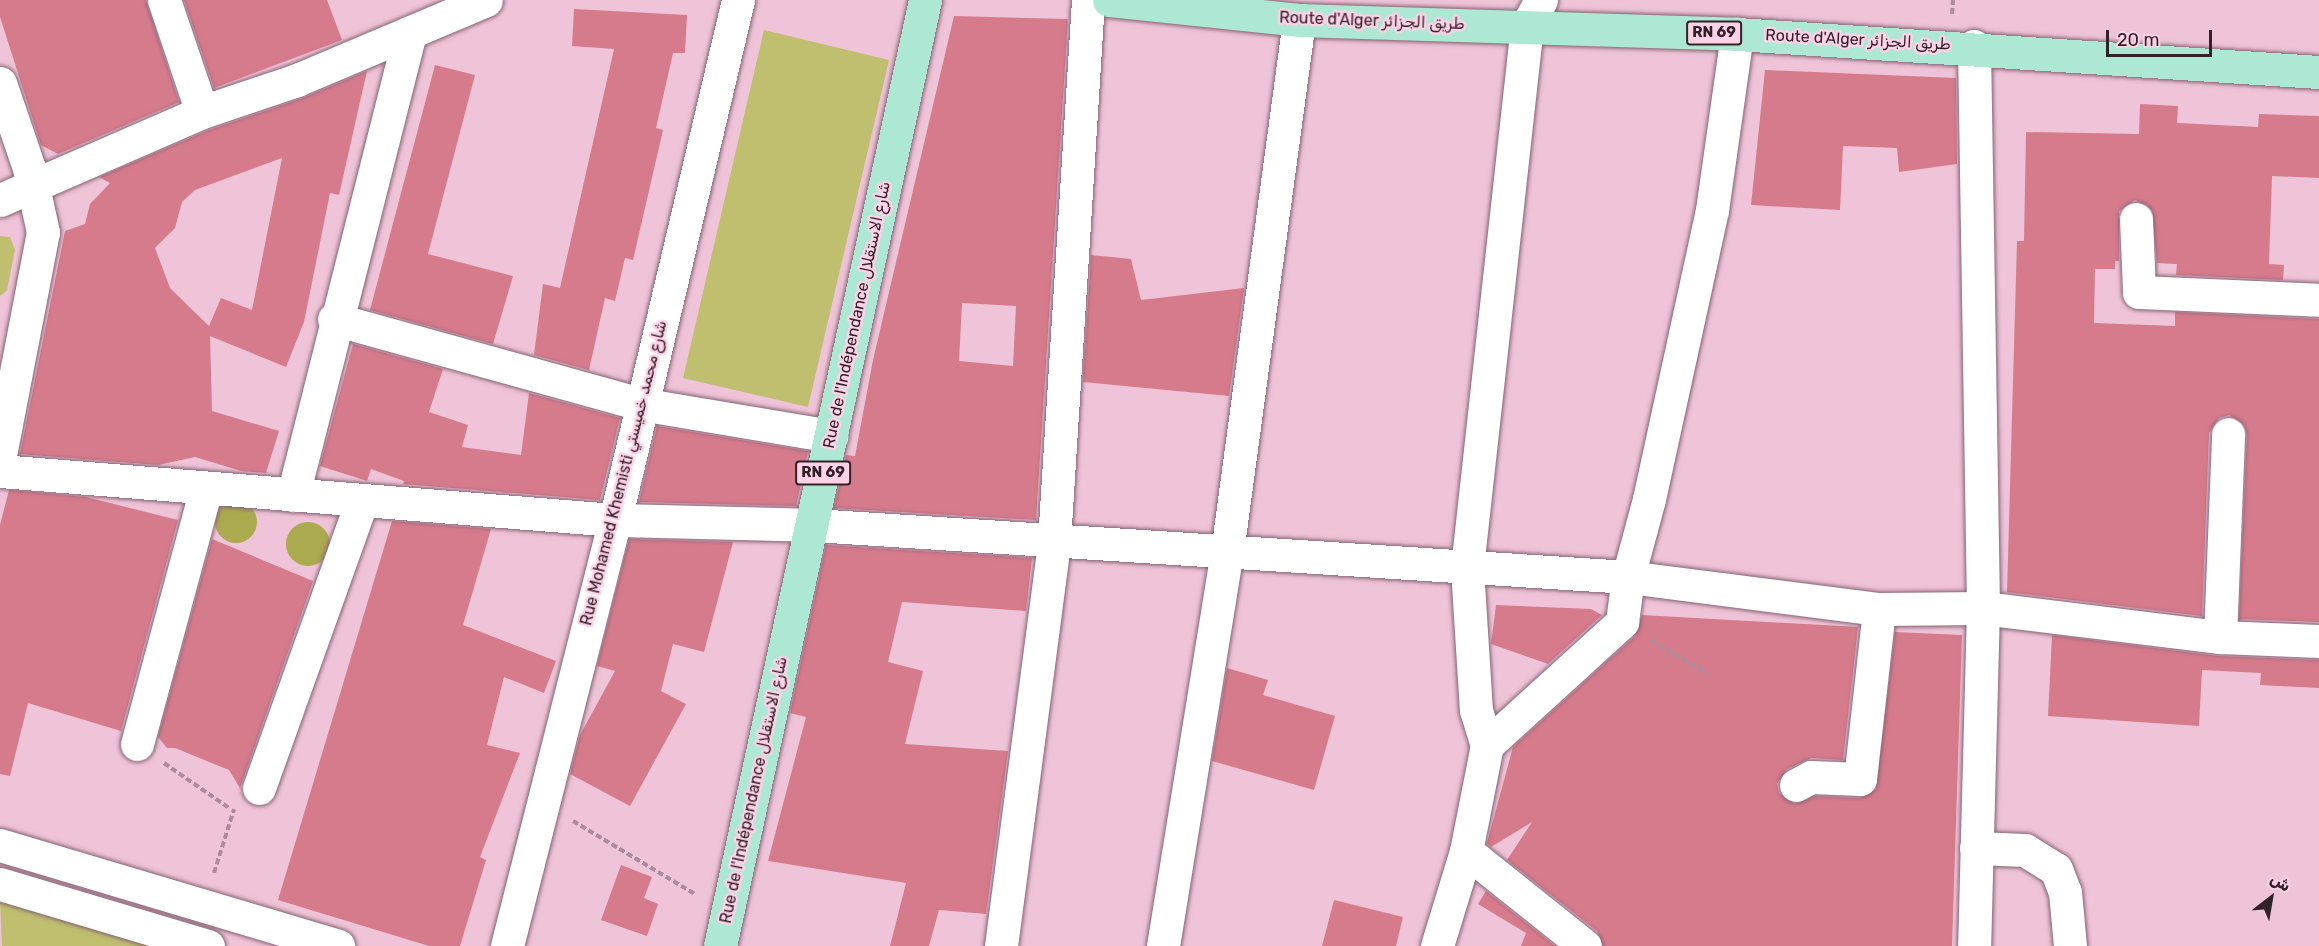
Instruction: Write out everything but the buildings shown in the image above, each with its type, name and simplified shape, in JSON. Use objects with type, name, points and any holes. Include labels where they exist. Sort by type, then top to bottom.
[{"type":"main road","name":"Rue de l'Indépendance شارع الاستقلال","points":[[720,946],[925,0]]},
{"type":"main road","name":"Route d'Alger طريق الجزائر","points":[[1109,0],[1191,4],[1299,20],[1534,13],[1737,34],[1974,46],[2319,72]]},
{"type":"street","points":[[164,0],[202,112]]},
{"type":"street","points":[[0,200],[35,188],[202,112],[297,80],[486,0]]},
{"type":"street","name":"Rue Mohamed Khemisti شارع محمد خميستي","points":[[507,946],[615,520],[640,404],[738,0]]},
{"type":"street","points":[[1001,946],[1054,541],[1088,0]]},
{"type":"street","points":[[1437,946],[1466,851],[1487,745],[1476,710],[1467,568],[1534,13]]},
{"type":"street","points":[[1164,946],[1227,552],[1299,20]]},
{"type":"street","points":[[293,495],[334,319],[410,33]]},
{"type":"street","points":[[1487,745],[1622,622],[1628,577],[1649,499],[1712,210],[1737,34]]},
{"type":"street","points":[[1974,46],[1983,608],[1974,946]]},
{"type":"street","points":[[0,83],[35,188],[43,232],[7,377],[0,456]]},
{"type":"street","points":[[2136,219],[2139,292],[2319,300]]},
{"type":"street","points":[[334,319],[640,404],[831,436]]},
{"type":"street","points":[[2220,637],[2228,434]]},
{"type":"street","points":[[0,471],[615,520],[813,525],[1628,577],[1879,609],[1983,608],[2220,637],[2319,641]]},
{"type":"street","points":[[136,744],[206,489]]},
{"type":"street","points":[[259,788],[362,501]]},
{"type":"street","points":[[1796,785],[1811,777],[1860,779],[1879,609]]},
{"type":"street","points":[[0,844],[338,946]]},
{"type":"street","points":[[1976,849],[2025,850],[2056,869],[2065,892],[2070,946]]},
{"type":"street","points":[[1466,851],[1585,946]]},
{"type":"street","points":[[0,884],[208,946]]},
{"type":"path","points":[[1622,622],[1708,674]]},
{"type":"path","points":[[136,744],[232,810],[204,905]]},
{"type":"path","points":[[542,802],[727,913]]},
{"type":"shaded area","points":[[764,30],[889,60],[808,407],[683,378]]},
{"type":"shaded area","points":[[0,236],[10,237],[15,250],[7,290],[0,296]]},
{"type":"shaded area","points":[[236,501],[244,502],[251,507],[256,514],[256,530],[251,537],[244,542],[236,543],[228,542],[221,537],[216,530],[215,522],[216,514],[221,507],[228,502]]},
{"type":"shaded area","points":[[308,522],[317,523],[324,528],[329,535],[329,553],[324,560],[317,565],[308,566],[299,565],[292,560],[287,553],[286,544],[287,535],[292,528],[299,523]]},
{"type":"shaded area","points":[[0,901],[164,946],[2,946]]}]
